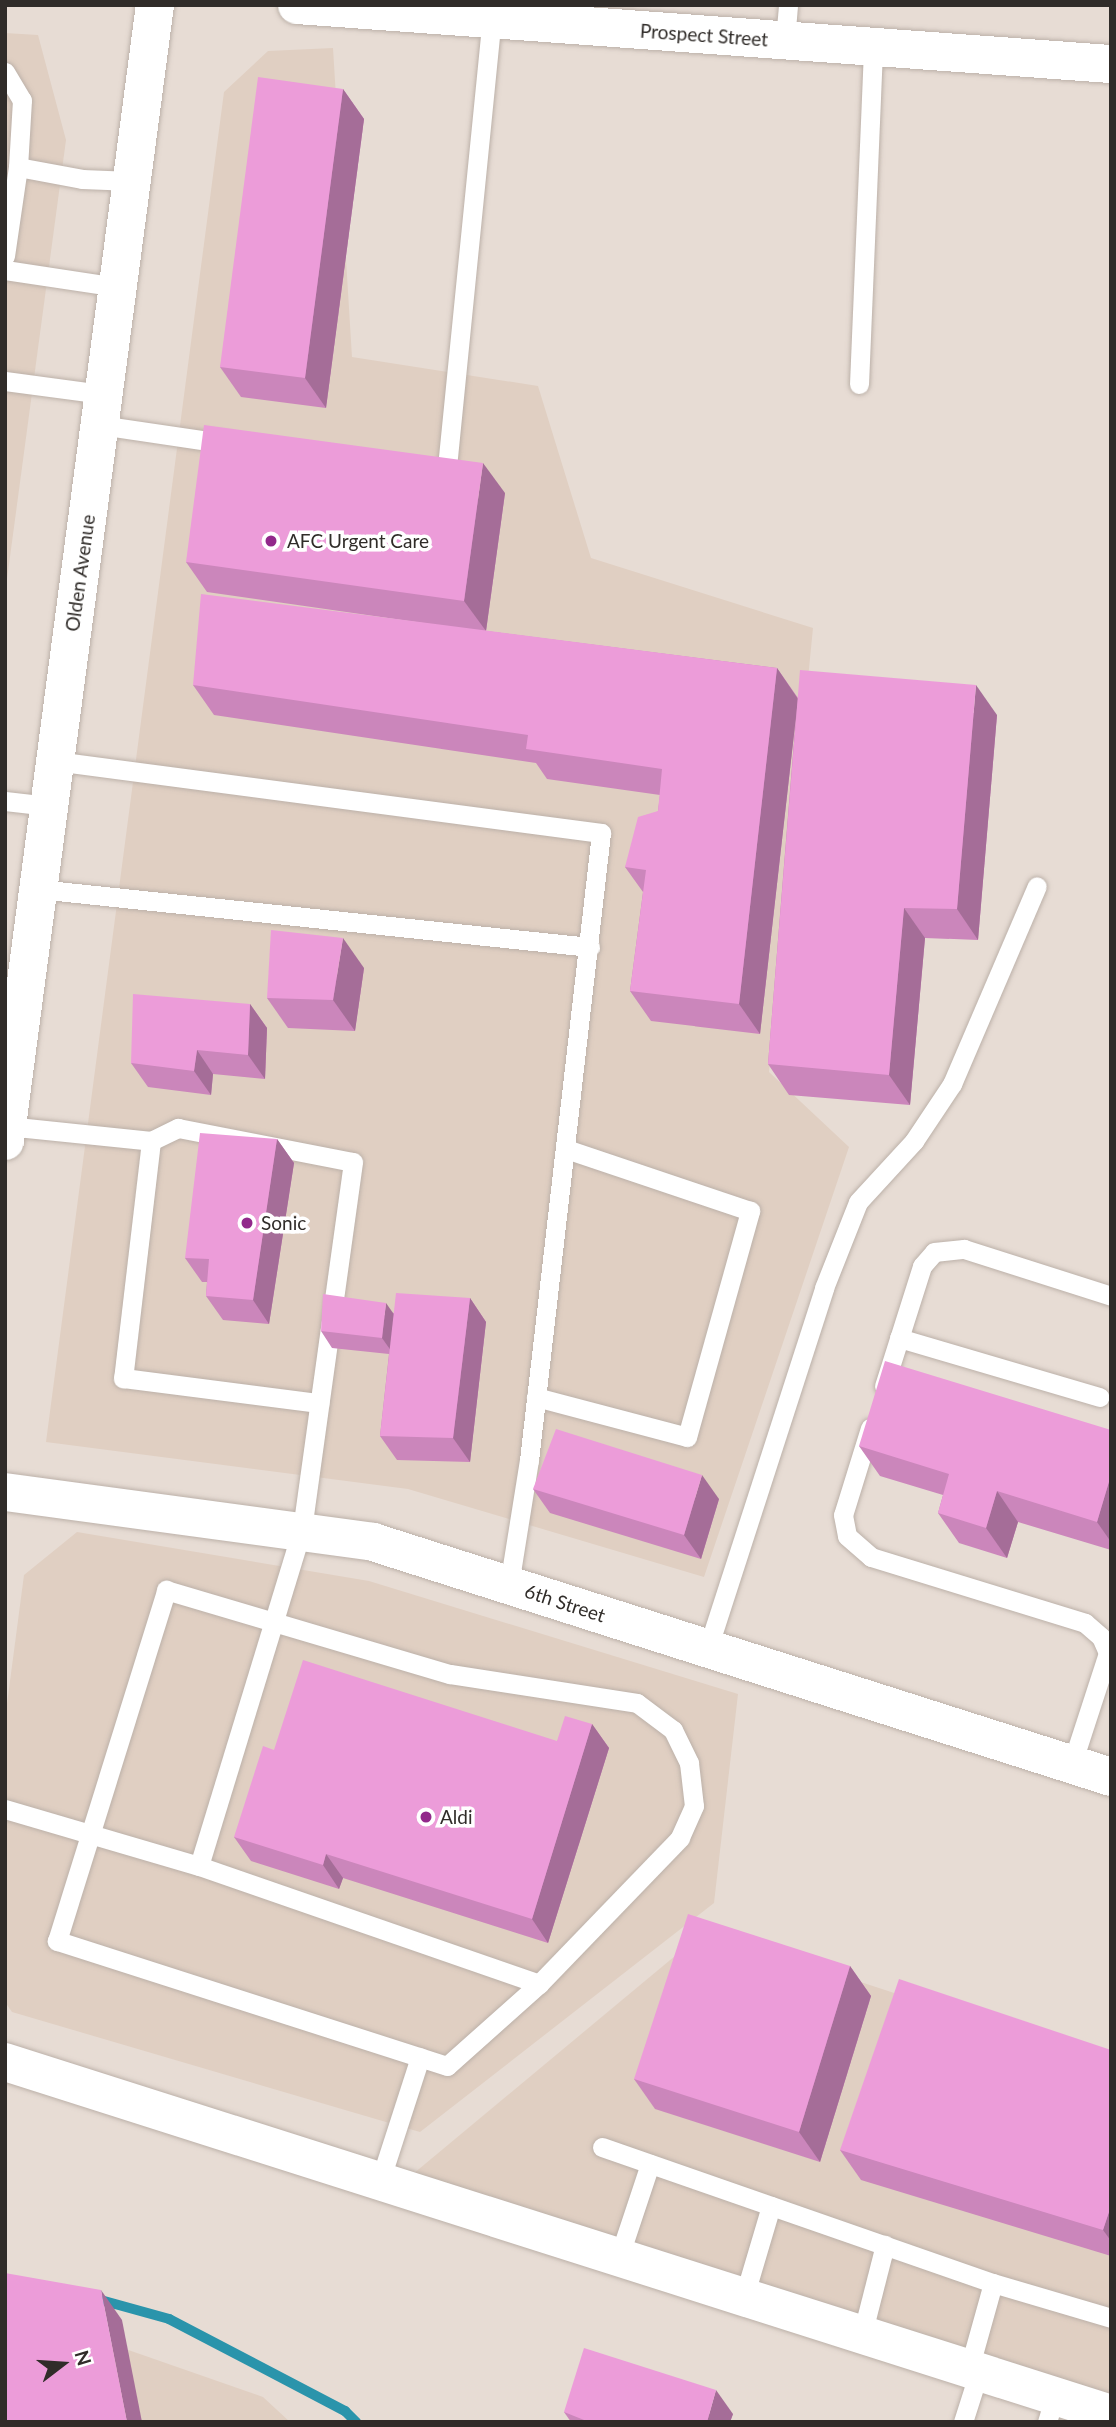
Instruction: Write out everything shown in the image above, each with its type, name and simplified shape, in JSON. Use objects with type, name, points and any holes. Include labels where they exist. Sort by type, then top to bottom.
[{"type":"street","name":"Olden Avenue","points":[[6,1133],[155,5]]},
{"type":"street","name":"Prospect Street","points":[[297,5],[492,19],[786,23],[873,47],[1111,64]]},
{"type":"street","name":"6th Street","points":[[5,1492],[302,1529],[373,1542],[1111,1777]]},
{"type":"street","points":[[5,2062],[974,2370],[1051,2409],[1111,2414]]},
{"type":"lane","points":[[419,473],[446,477],[492,19]]},
{"type":"lane","points":[[859,384],[873,47]]},
{"type":"lane","points":[[5,72],[22,100],[18,167],[5,256]]},
{"type":"lane","points":[[18,167],[82,179],[132,181]]},
{"type":"lane","points":[[5,270],[117,287]]},
{"type":"lane","points":[[5,381],[101,410],[246,447]]},
{"type":"lane","points":[[55,761],[601,833],[590,947],[536,1397],[509,1585]]},
{"type":"lane","points":[[5,801],[49,806]]},
{"type":"lane","points":[[708,1648],[824,1288],[858,1202],[914,1141],[952,1084],[1037,887]]},
{"type":"lane","points":[[38,889],[590,947]]},
{"type":"lane","points":[[6,1133],[151,1141],[178,1128],[353,1162],[302,1529],[277,1620],[200,1866]]},
{"type":"lane","points":[[151,1141],[123,1378],[319,1403]]},
{"type":"lane","points":[[536,1397],[687,1437],[750,1211],[565,1149]]},
{"type":"lane","points":[[1072,1764],[1109,1648],[1101,1637],[1085,1623],[871,1557],[847,1536],[843,1515],[922,1266],[934,1252],[949,1247],[1111,1296]]},
{"type":"lane","points":[[899,1338],[1100,1397]]},
{"type":"lane","points":[[166,1590],[277,1620],[450,1674],[637,1703],[673,1730],[689,1763],[694,1806],[680,1838],[539,1984],[447,2066],[57,1941],[91,1833],[166,1590]]},
{"type":"lane","points":[[5,1809],[200,1866],[539,1984]]},
{"type":"lane","points":[[380,2181],[420,2057]]},
{"type":"lane","points":[[602,2147],[992,2283],[1111,2318]]},
{"type":"lane","points":[[619,2257],[650,2164]]},
{"type":"lane","points":[[744,2297],[771,2206]]},
{"type":"lane","points":[[862,2335],[885,2245]]},
{"type":"lane","points":[[963,2422],[992,2283]]},
{"type":"shaded area","points":[[5,33],[38,35],[66,140],[5,594]]},
{"type":"shaded area","points":[[333,48],[352,357],[538,386],[591,558],[813,628],[769,1072],[849,1147],[704,1577],[408,1489],[46,1442],[224,92],[268,51]]},
{"type":"shaded area","points":[[77,1532],[369,1581],[738,1694],[714,1903],[420,2132],[12,2012],[5,2002],[5,1719],[24,1575]]},
{"type":"shaded area","points":[[705,1931],[1111,2064],[1111,2410],[401,2184]]},
{"type":"shaded area","points":[[5,2307],[263,2397],[290,2422],[5,2422]]},
{"type":"building","points":[[258,77],[343,89],[305,378],[220,367]]},
{"type":"building","points":[[204,425],[483,463],[464,601],[186,562]]},
{"type":"building","points":[[201,594],[777,668],[739,1004],[630,991],[646,870],[625,867],[638,817],[658,811],[662,769],[526,749],[528,735],[193,685]]},
{"type":"building","points":[[800,670],[976,685],[957,909],[904,908],[889,1075],[768,1064]]},
{"type":"building","points":[[271,930],[343,938],[333,1000],[267,998]]},
{"type":"building","points":[[133,994],[250,1004],[248,1055],[197,1050],[194,1071],[131,1063]]},
{"type":"building","name":"Sonic","points":[[200,1133],[277,1139],[253,1300],[206,1296],[209,1259],[185,1258]]},
{"type":"building","points":[[396,1293],[470,1298],[453,1438],[380,1436]]},
{"type":"building","points":[[323,1294],[386,1303],[382,1338],[321,1331]]},
{"type":"building","points":[[885,1361],[1111,1430],[1111,1475],[1097,1522],[997,1491],[986,1528],[938,1513],[949,1474],[859,1446]]},
{"type":"building","points":[[556,1429],[702,1475],[684,1535],[533,1489]]},
{"type":"building","name":"Aldi","points":[[303,1660],[557,1741],[565,1716],[592,1724],[532,1919],[326,1854],[323,1865],[234,1837],[263,1746],[274,1750]]},
{"type":"building","points":[[688,1914],[850,1966],[799,2132],[634,2079]]},
{"type":"building","points":[[899,1979],[1111,2050],[1111,2206],[1103,2230],[840,2150]]},
{"type":"building","points":[[5,2273],[101,2290],[127,2422],[5,2422]]},
{"type":"building","points":[[584,2348],[716,2390],[707,2422],[589,2422],[564,2412]]},
{"type":"waterway","points":[[97,2299],[169,2319],[345,2411],[356,2422]]},
{"type":"place","name":"AFC Urgent Care","points":[[271,541]]},
{"type":"place","name":"Sonic","points":[[247,1223]]},
{"type":"place","name":"Aldi","points":[[426,1817]]}]
